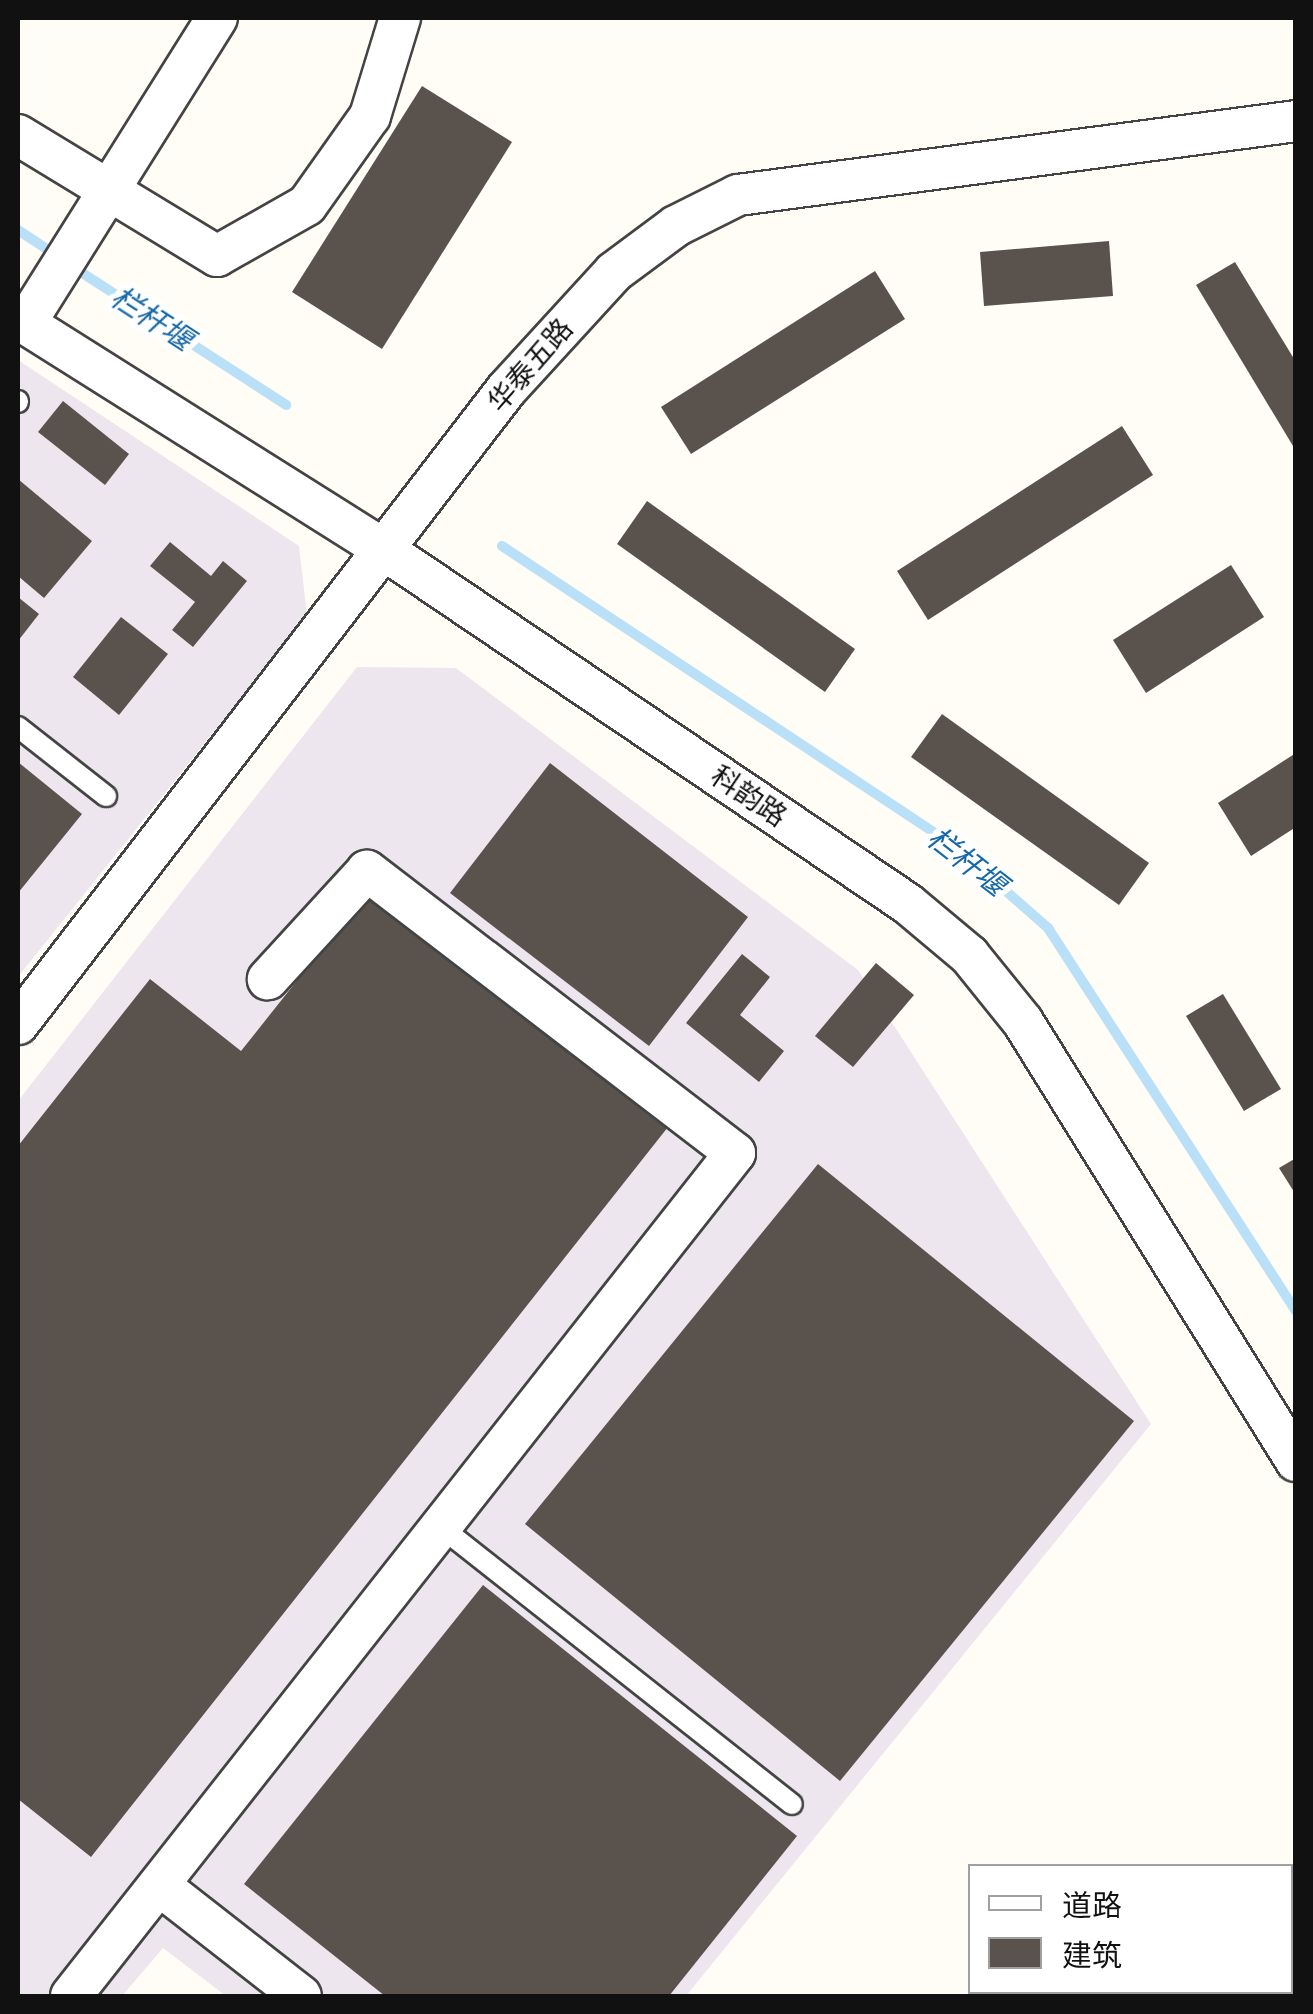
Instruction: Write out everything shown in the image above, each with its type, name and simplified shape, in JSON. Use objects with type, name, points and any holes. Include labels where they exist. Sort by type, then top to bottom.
[{"type":"street","points":[[21,321],[217,18]]},
{"type":"street","points":[[18,135],[217,256],[307,206],[370,116],[400,18]]},
{"type":"street","name":"华泰五路","points":[[18,1024],[380,548],[614,272],[676,226],[738,195],[1296,121]]},
{"type":"street","name":"科韵路","points":[[21,321],[380,548],[908,904],[968,955],[1022,1022],[1296,1460]]},
{"type":"street","points":[[70,1996],[735,1153],[367,871],[268,978]]},
{"type":"street","points":[[159,1885],[301,1996]]},
{"type":"lane","points":[[18,727],[106,796]]},
{"type":"lane","points":[[441,1527],[792,1804]]},
{"type":"shaded area","points":[[18,360],[299,546],[307,615],[18,977]]},
{"type":"shaded area","points":[[357,667],[456,668],[858,970],[1151,1424],[686,1996],[226,1996],[163,1948],[122,1996],[18,1996],[18,1101]]},
{"type":"building","points":[[422,86],[512,142],[382,349],[292,292]]},
{"type":"building","points":[[1109,241],[1113,296],[984,306],[980,252]]},
{"type":"building","points":[[1235,262],[1296,362],[1296,451],[1196,285]]},
{"type":"building","points":[[875,271],[905,319],[691,454],[661,407]]},
{"type":"building","points":[[63,401],[129,454],[105,485],[38,432]]},
{"type":"building","points":[[1122,426],[1153,475],[928,620],[897,571]]},
{"type":"building","points":[[18,479],[92,541],[44,598],[18,576]]},
{"type":"building","points":[[647,501],[855,649],[825,692],[617,544]]},
{"type":"building","points":[[170,542],[211,576],[223,561],[247,581],[193,647],[172,630],[195,602],[150,566]]},
{"type":"building","points":[[1231,565],[1264,617],[1146,693],[1113,640]]},
{"type":"building","points":[[18,597],[39,614],[18,641]]},
{"type":"building","points":[[121,617],[168,654],[119,715],[73,677]]},
{"type":"building","points":[[942,714],[1149,863],[1119,905],[911,757]]},
{"type":"building","points":[[1296,753],[1296,827],[1251,856],[1218,803]]},
{"type":"building","points":[[18,762],[82,814],[18,893]]},
{"type":"building","points":[[550,763],[748,917],[649,1046],[450,893]]},
{"type":"building","points":[[369,890],[668,1127],[91,1857],[18,1799],[18,1146],[150,979],[241,1051]]},
{"type":"building","points":[[742,954],[770,977],[740,1015],[784,1051],[759,1082],[686,1023]]},
{"type":"building","points":[[876,963],[914,995],[853,1067],[815,1036]]},
{"type":"building","points":[[1223,994],[1281,1089],[1244,1111],[1186,1016]]},
{"type":"building","points":[[1296,1158],[1296,1195],[1279,1168]]},
{"type":"building","points":[[818,1164],[1134,1421],[840,1781],[525,1524]]},
{"type":"building","points":[[483,1585],[797,1836],[669,1996],[385,1996],[244,1884]]},
{"type":"waterway","name":"栏杆堰","points":[[18,230],[59,257]]},
{"type":"waterway","name":"栏杆堰","points":[[73,267],[286,405]]},
{"type":"waterway","name":"栏杆堰","points":[[502,546],[956,847],[1048,928],[1296,1311]]}]
